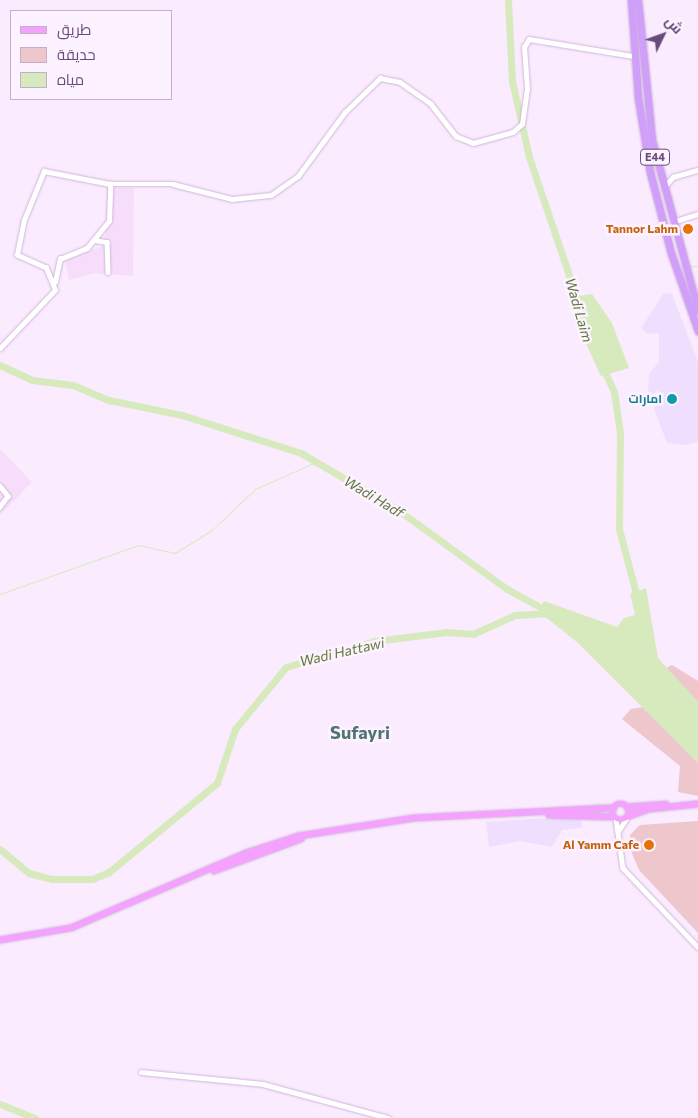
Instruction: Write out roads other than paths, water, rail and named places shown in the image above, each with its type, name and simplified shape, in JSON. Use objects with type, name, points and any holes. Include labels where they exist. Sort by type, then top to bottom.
[{"type":"highway","name":"E44","points":[[631,0],[633,56],[650,172],[694,311]]},
{"type":"highway","name":"E44","points":[[638,0],[645,97],[658,170],[698,332]]},
{"type":"highway","points":[[694,311],[698,321]]},
{"type":"main road","points":[[0,941],[71,928],[246,853],[299,836],[398,820],[698,803]]},
{"type":"main road","points":[[0,941],[38,940],[84,927],[214,871],[309,837],[414,822],[582,814],[627,818],[649,809],[698,803]]},
{"type":"main road","points":[[627,807],[627,818]]},
{"type":"main road","points":[[614,808],[615,818]]},
{"type":"street","points":[[55,283],[46,268],[17,255],[38,176],[46,170],[110,184],[159,182],[232,198],[271,195],[298,176],[345,112],[380,78],[400,82],[431,104],[456,136],[473,143],[513,132],[522,124],[527,88],[524,47],[529,39],[633,56]]},
{"type":"street","points":[[658,170],[673,177],[698,170]]},
{"type":"street","points":[[663,192],[673,177]]},
{"type":"street","points":[[0,348],[54,295],[60,259],[85,249],[110,219],[110,184]]},
{"type":"street","points":[[671,222],[698,214]]},
{"type":"street","points":[[94,240],[107,242],[108,272]]},
{"type":"street","points":[[0,486],[8,498],[0,507]]},
{"type":"street","points":[[615,818],[623,868],[698,947]]},
{"type":"street","points":[[617,835],[627,818]]},
{"type":"street","points":[[140,1072],[264,1084],[388,1118]]},
{"type":"water","points":[[592,294],[612,323],[629,368],[601,376],[578,327],[579,296]]},
{"type":"water","points":[[646,588],[658,658],[698,702],[698,763],[578,643],[538,611],[544,601],[617,627],[624,618],[635,615],[630,594]]},
{"type":"waterway","name":"Wadi Laim","points":[[508,0],[512,81],[529,157],[581,311]]},
{"type":"waterway","points":[[690,266],[698,266]]},
{"type":"waterway","name":"Wadi Hadf","points":[[0,365],[32,380],[73,385],[109,400],[182,415],[301,453],[401,512],[507,589],[549,612]]},
{"type":"waterway","name":"Wadi Laim","points":[[603,368],[614,392],[620,433],[619,529],[638,601]]},
{"type":"waterway","points":[[0,594],[138,545],[175,553],[212,530],[255,489],[316,462]]},
{"type":"waterway","name":"Wadi Hattawi","points":[[0,849],[29,873],[52,879],[92,879],[109,872],[217,783],[235,729],[286,667],[375,641],[446,632],[473,634],[515,615],[551,613]]},
{"type":"waterway","points":[[0,1104],[35,1118]]},
{"type":"place","name":"Tannor Lahm","points":[[688,229]]},
{"type":"place","name":"امارات","points":[[672,399]]},
{"type":"place","name":"Al Yamm Cafe","points":[[649,845]]},
{"type":"district","name":"Sufayri","points":[[360,732]]}]
